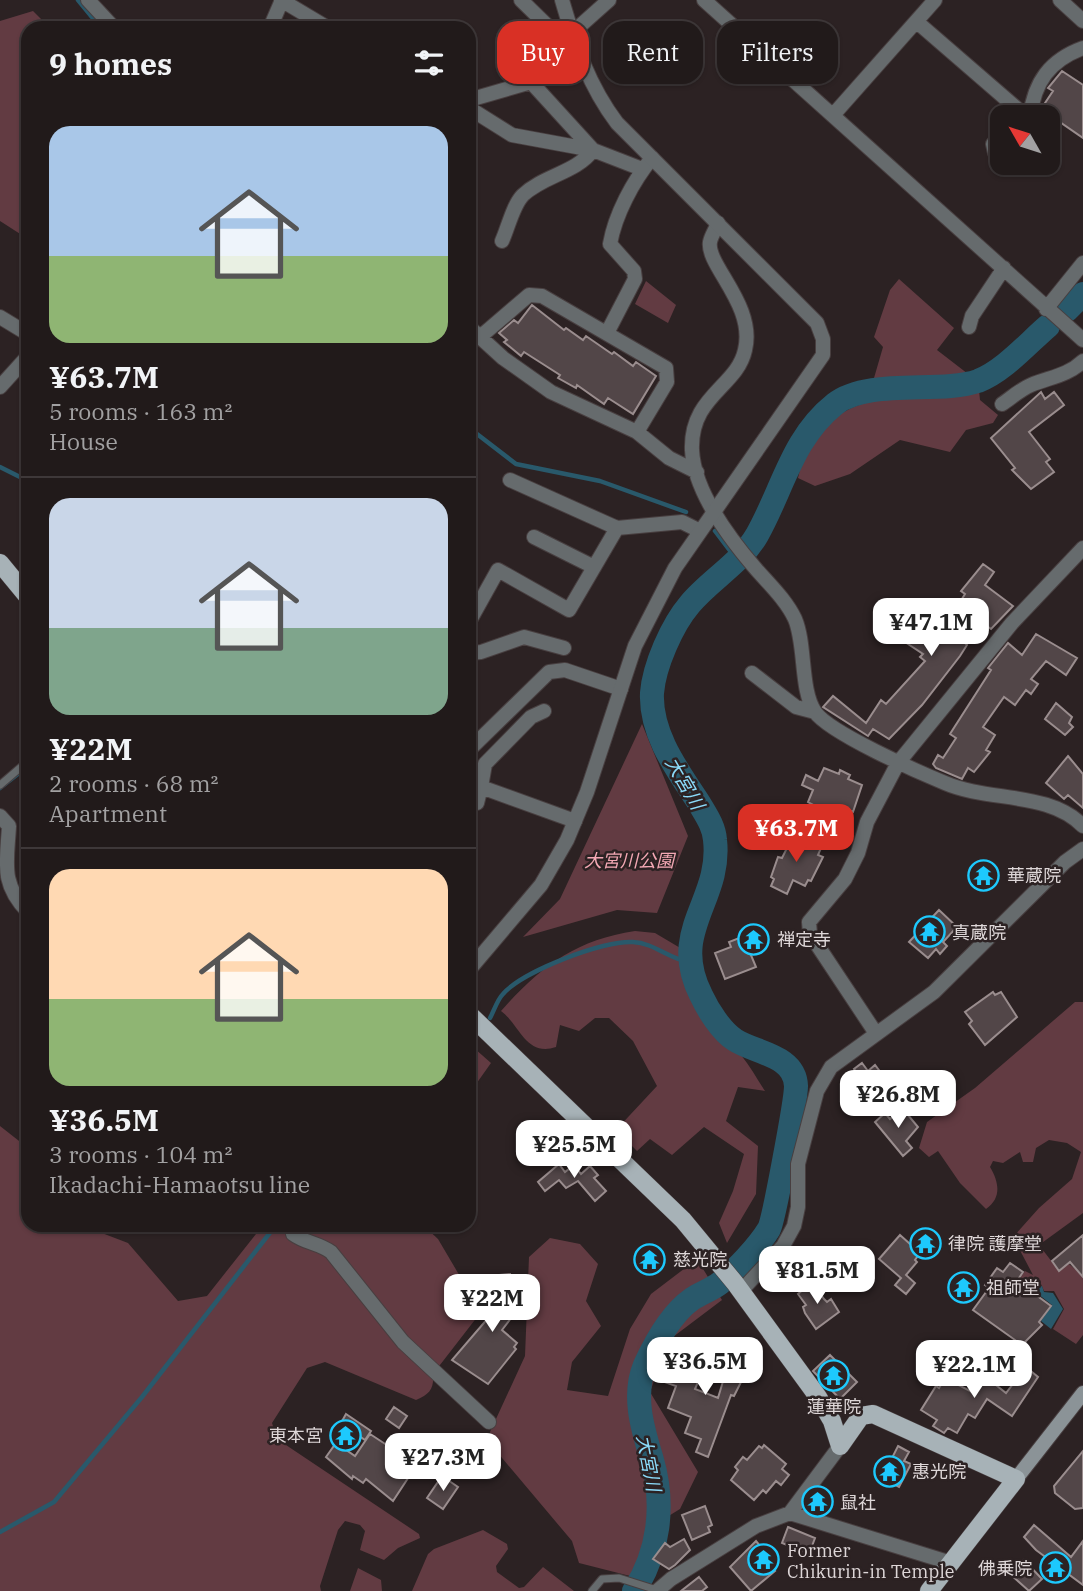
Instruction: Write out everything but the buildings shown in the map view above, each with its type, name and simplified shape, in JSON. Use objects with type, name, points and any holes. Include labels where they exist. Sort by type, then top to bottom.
[{"type":"main road","points":[[0,563],[21,588]]},
{"type":"main road","points":[[476,1021],[683,1220],[717,1259],[818,1397],[835,1429],[840,1446]]},
{"type":"main road","points":[[929,1591],[1083,1393]]},
{"type":"main road","points":[[840,1446],[862,1416],[873,1414],[1016,1479]]},
{"type":"street","points":[[88,0],[108,21]]},
{"type":"street","points":[[273,21],[282,0],[316,21]]},
{"type":"street","points":[[521,0],[547,21]]},
{"type":"street","points":[[562,0],[565,21]]},
{"type":"street","points":[[586,21],[609,0]]},
{"type":"street","points":[[704,0],[1083,340]]},
{"type":"street","points":[[834,114],[935,0]]},
{"type":"street","points":[[1060,0],[1083,21]]},
{"type":"street","points":[[917,22],[1014,105]]},
{"type":"street","points":[[1029,105],[1036,87],[1050,66],[1062,55],[1083,48]]},
{"type":"street","points":[[476,962],[541,885],[575,821],[635,646],[653,607],[698,530],[823,355],[823,339],[817,323],[718,223],[647,164],[601,102],[589,79]]},
{"type":"street","points":[[476,98],[524,84]]},
{"type":"street","points":[[533,84],[593,150]]},
{"type":"street","points":[[476,112],[512,135],[593,150],[647,164]]},
{"type":"street","points":[[502,241],[522,196],[550,176],[583,162],[593,150]]},
{"type":"street","points":[[607,333],[635,279],[634,271],[610,244],[612,230],[647,164]]},
{"type":"street","points":[[718,223],[709,244],[712,256],[741,303],[746,332],[745,351],[730,376],[713,392],[694,428],[692,450],[696,472],[703,492],[723,526],[781,598],[795,620],[815,712]]},
{"type":"street","points":[[1046,309],[1083,263]]},
{"type":"street","points":[[968,327],[972,316],[1004,268]]},
{"type":"street","points":[[476,331],[529,295],[542,296],[666,368],[667,382],[637,432]]},
{"type":"street","points":[[0,317],[21,330]]},
{"type":"street","points":[[476,333],[503,358],[551,392],[637,432],[669,458],[696,472]]},
{"type":"street","points":[[1002,404],[1028,385],[1064,374],[1083,361]]},
{"type":"street","points":[[0,387],[21,364]]},
{"type":"street","points":[[510,480],[617,528],[682,522],[698,530]]},
{"type":"street","points":[[476,609],[498,570],[569,610],[617,528]]},
{"type":"street","points":[[534,537],[594,567]]},
{"type":"street","points":[[875,1032],[807,928],[845,879],[858,853],[867,822],[898,763],[1012,623],[1083,548]]},
{"type":"street","points":[[476,652],[524,637],[564,648]]},
{"type":"street","points":[[476,743],[549,672],[565,670],[621,689]]},
{"type":"street","points":[[752,673],[796,707],[815,712],[829,724],[898,763],[951,786],[1012,800],[1048,804],[1073,816],[1083,827]]},
{"type":"street","points":[[477,803],[485,764],[531,717],[544,711]]},
{"type":"street","points":[[481,787],[575,821]]},
{"type":"street","points":[[0,816],[9,826],[7,882],[21,904]]},
{"type":"street","points":[[738,1287],[783,1246],[794,1226],[798,1207],[798,1164],[817,1091],[831,1067],[875,1032],[934,992],[1065,862],[1083,849]]},
{"type":"street","points":[[293,1234],[300,1240],[320,1243],[331,1252],[403,1342],[489,1422]]},
{"type":"street","points":[[654,1589],[756,1526],[790,1513],[840,1446]]},
{"type":"street","points":[[790,1513],[951,1563]]},
{"type":"lane","points":[[0,785],[21,767]]},
{"type":"lane","points":[[592,1591],[602,1579],[619,1578],[654,1589]]},
{"type":"green space","points":[[33,11],[43,21],[21,21],[21,234],[0,221],[0,21]]},
{"type":"green space","points":[[899,279],[954,328],[937,350],[972,377],[927,380],[874,378],[883,347],[874,337],[890,290]]},
{"type":"green space","points":[[646,281],[676,305],[668,323],[635,304]]},
{"type":"green space","points":[[979,390],[980,400],[998,415],[993,423],[966,430],[950,452],[900,440],[850,474],[815,486],[798,478],[809,448],[825,426],[845,411],[895,396]]},
{"type":"green space","name":"大宮川公園","points":[[642,724],[688,836],[657,913],[617,910],[523,937],[560,899]]},
{"type":"green space","points":[[635,931],[655,933],[682,949],[683,965],[694,993],[765,1091],[738,1087],[726,1121],[758,1146],[756,1194],[727,1243],[719,1223],[733,1191],[744,1154],[704,1127],[672,1155],[650,1139],[637,1151],[616,1130],[657,1086],[633,1041],[609,1018],[595,1018],[579,1031],[560,1025],[556,1047],[537,1048],[524,1038],[501,1011],[530,981],[560,958],[594,941]]},
{"type":"green space","points":[[1075,1002],[1083,1002],[1083,1213],[1039,1245],[1059,1271],[1069,1264],[1083,1276],[1083,1335],[1076,1344],[1053,1329],[1064,1309],[1054,1291],[1044,1291],[1041,1284],[1028,1291],[1015,1285],[1025,1271],[1033,1275],[1013,1237],[1039,1208],[1072,1179],[1081,1152],[1067,1143],[1049,1140],[1036,1148],[1033,1162],[1023,1162],[1020,1152],[1003,1163],[993,1161],[990,1167],[997,1184],[997,1195],[986,1209],[960,1183],[938,1151],[929,1157],[919,1148],[927,1122],[975,1088]]},
{"type":"green space","points":[[476,1050],[491,1063],[476,1084]]},
{"type":"green space","points":[[0,1126],[21,1142],[21,1232],[99,1232],[128,1243],[178,1301],[207,1296],[257,1232],[430,1232],[438,1239],[481,1312],[433,1374],[433,1384],[428,1393],[416,1400],[325,1362],[307,1368],[272,1423],[277,1439],[419,1534],[420,1538],[398,1548],[384,1560],[360,1550],[365,1531],[360,1525],[345,1521],[338,1530],[320,1586],[321,1591],[0,1591]]},
{"type":"green space","points":[[550,1238],[580,1244],[598,1264],[586,1301],[601,1326],[572,1362],[567,1390],[608,1396],[630,1329],[651,1294],[697,1259],[722,1300],[669,1340],[650,1392],[698,1472],[680,1509],[654,1525],[639,1575],[634,1577],[579,1563],[572,1541],[492,1446],[490,1432],[525,1356],[529,1257]]},
{"type":"green space","points":[[483,1530],[507,1544],[508,1549],[496,1566],[497,1572],[519,1588],[524,1587],[543,1567],[574,1591],[412,1591],[428,1554],[434,1549]]},
{"type":"green space","points":[[358,1568],[381,1580],[382,1591],[350,1591]]},
{"type":"water","points":[[1042,1286],[1044,1292],[1053,1293],[1063,1309],[1051,1329],[1041,1321],[1052,1305],[1033,1290]]},
{"type":"waterway","points":[[78,0],[95,21]]},
{"type":"waterway","name":"大宮川","points":[[1067,310],[1083,294]]},
{"type":"waterway","name":"大宮川","points":[[634,1591],[649,1560],[659,1511],[656,1477],[640,1413],[641,1377],[654,1347],[678,1312],[692,1299],[726,1278],[753,1251],[769,1229],[796,1086],[794,1076],[782,1061],[735,1040],[725,1031],[707,1007],[692,972],[690,952],[693,933],[711,881],[715,862],[715,840],[709,821],[660,737],[652,693],[660,659],[677,623],[690,604],[734,563],[757,535],[798,448],[808,432],[835,404],[866,391],[962,385],[978,381],[1006,364],[1048,326]]},
{"type":"waterway","points":[[476,434],[516,464],[600,481],[686,512]]},
{"type":"waterway","points":[[0,467],[21,478]]},
{"type":"waterway","points":[[715,531],[737,560]]},
{"type":"waterway","points":[[0,788],[21,772]]},
{"type":"waterway","points":[[490,1018],[501,996],[513,985],[545,967],[603,946],[641,943],[689,962]]},
{"type":"waterway","points":[[0,1532],[54,1502],[142,1397],[271,1232]]},
{"type":"place","name":"華蔵院","points":[[984,875]]},
{"type":"place","name":"真蔵院","points":[[929,932]]},
{"type":"place","name":"禅定寺","points":[[754,939]]},
{"type":"place","name":"律院 護摩堂","points":[[925,1243]]},
{"type":"place","name":"慈光院","points":[[650,1259]]},
{"type":"place","name":"祖師堂","points":[[963,1287]]},
{"type":"place","name":"蓮華院","points":[[834,1376]]},
{"type":"place","name":"東本宮","points":[[346,1435]]},
{"type":"place","name":"惠光院","points":[[889,1471]]},
{"type":"place","name":"鼠社","points":[[817,1502]]},
{"type":"place","name":"Former Chikurin-in Temple","points":[[764,1560]]},
{"type":"place","name":"佛乗院","points":[[1055,1568]]}]
